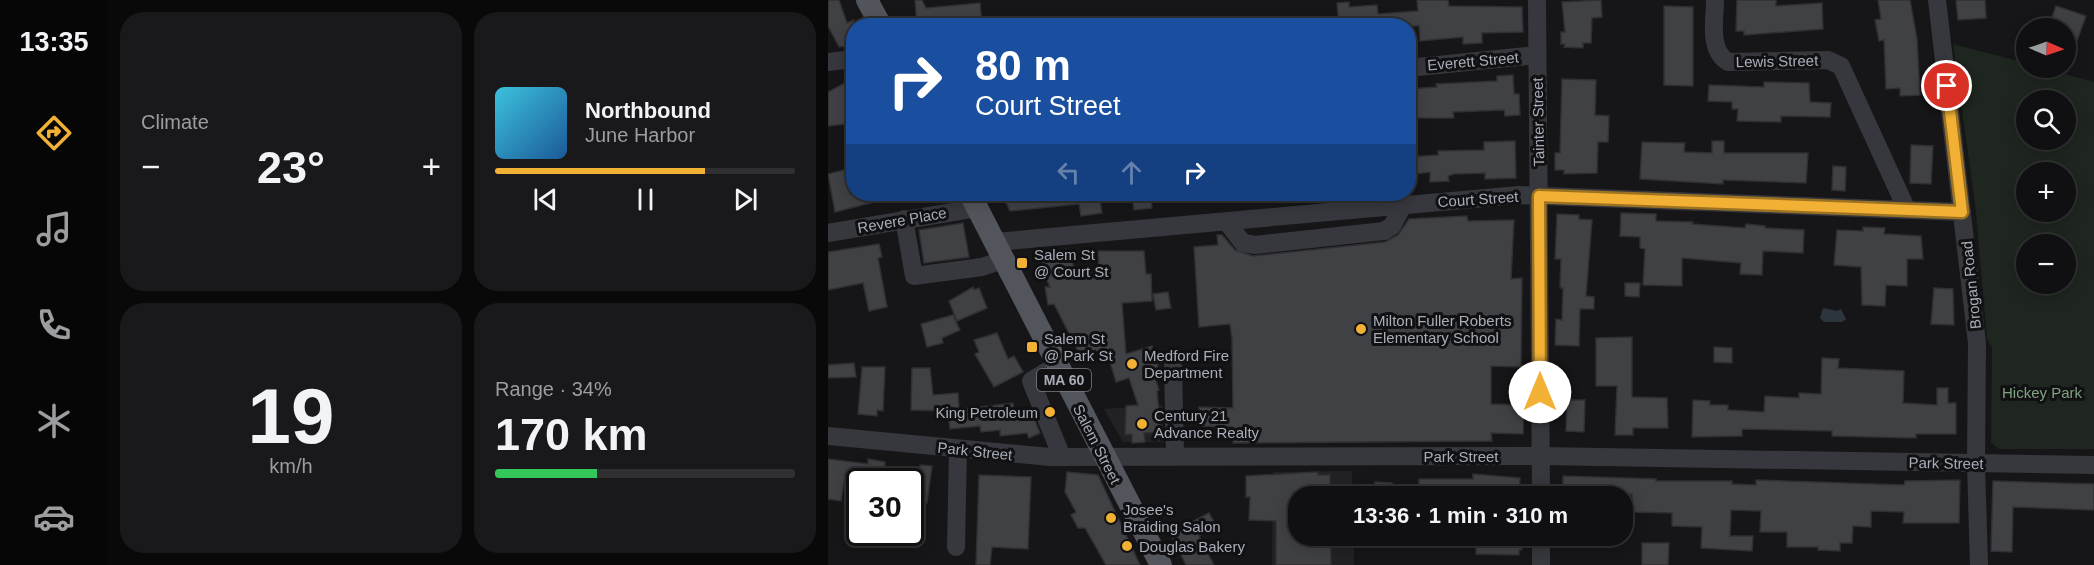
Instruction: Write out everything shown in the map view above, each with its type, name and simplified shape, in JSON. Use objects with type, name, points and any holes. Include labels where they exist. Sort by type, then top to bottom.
[{"type":"main road","points":[[867,0],[877,18]]},
{"type":"main road","name":"Salem Street","points":[[974,201],[1161,565]]},
{"type":"street","name":"Tainter Street","points":[[1537,0],[1541,486]]},
{"type":"street","name":"Lewis Street","points":[[1715,0],[1715,43],[1720,56],[1728,62],[1828,60],[1841,66],[1907,210]]},
{"type":"street","name":"Brogan Road","points":[[1937,0],[1977,343],[1976,464],[1979,565]]},
{"type":"street","name":"Everett Street","points":[[1416,67],[1537,55]]},
{"type":"street","points":[[828,62],[846,60]]},
{"type":"street","name":"Court Street","points":[[904,219],[914,276],[982,267],[999,251],[1226,220],[1519,195],[1962,212]]},
{"type":"street","name":"Revere Place","points":[[828,233],[904,219],[974,201]]},
{"type":"street","points":[[1226,220],[1243,243],[1255,245],[1384,231],[1392,226],[1403,205]]},
{"type":"street","points":[[1057,366],[1031,381],[1062,457]]},
{"type":"street","points":[[1173,366],[1175,457]]},
{"type":"street","name":"Park Street","points":[[828,436],[958,450],[1062,457],[1540,456],[2094,465]]},
{"type":"street","points":[[956,547],[958,450]]},
{"type":"street","points":[[1541,546],[1541,565]]},
{"type":"shaded area","points":[[1823,308],[1837,311],[1841,309],[1846,319],[1842,322],[1824,322],[1820,318]]},
{"type":"shaded area","points":[[1162,405],[1164,442],[1123,442],[1104,409]]},
{"type":"shaded area","points":[[1352,471],[1353,486],[1288,486],[1288,546],[1354,546],[1354,565],[1272,565],[1273,472]]},
{"type":"green space","name":"Hickey Park","points":[[1953,44],[2016,60],[2016,78],[2076,77],[2094,82],[2094,449],[1999,449],[1991,443],[1992,348],[1987,339],[1976,212]]},
{"type":"building","points":[[828,0],[839,0],[846,20],[846,46],[839,47],[828,26]]},
{"type":"building","points":[[915,0],[922,0],[926,8],[980,3],[981,18],[916,18]]},
{"type":"building","points":[[1417,0],[1448,0],[1449,6],[1522,7],[1523,32],[1482,33],[1482,43],[1463,44],[1463,37],[1420,41],[1416,18],[1338,18],[1337,3],[1349,2],[1349,7],[1377,5],[1378,14],[1418,11]]},
{"type":"building","points":[[1601,0],[1602,17],[1592,18],[1591,43],[1583,43],[1583,48],[1564,47],[1565,44],[1561,44],[1561,32],[1565,32],[1562,2]]},
{"type":"building","points":[[1737,0],[1776,0],[1776,6],[1822,3],[1823,29],[1744,35],[1744,31],[1736,31]]},
{"type":"building","points":[[1878,0],[1910,0],[1917,39],[1920,95],[1900,96],[1900,88],[1886,89],[1884,40],[1879,41],[1875,20],[1881,19]]},
{"type":"building","points":[[1956,0],[1985,0],[1986,18],[1958,20]]},
{"type":"building","points":[[1664,6],[1693,7],[1693,86],[1664,85]]},
{"type":"building","points":[[2056,6],[2086,16],[2076,43],[2076,18],[2052,18]]},
{"type":"building","points":[[1513,75],[1514,94],[1519,94],[1520,115],[1505,116],[1504,110],[1453,112],[1454,118],[1416,118],[1416,88],[1437,87],[1436,84],[1497,81],[1497,76]]},
{"type":"building","points":[[1562,79],[1596,80],[1595,115],[1609,116],[1608,142],[1598,142],[1597,173],[1564,174],[1564,170],[1555,170],[1555,153],[1560,153]]},
{"type":"building","points":[[846,82],[846,124],[828,126],[828,92]]},
{"type":"building","points":[[1764,82],[1809,83],[1810,102],[1831,103],[1830,117],[1781,116],[1781,122],[1737,121],[1738,109],[1732,109],[1732,102],[1708,101],[1709,85],[1764,87]]},
{"type":"building","points":[[1515,141],[1516,178],[1485,179],[1485,173],[1454,174],[1448,176],[1449,181],[1430,182],[1430,172],[1416,174],[1416,156],[1438,155],[1438,151],[1484,150],[1484,142]]},
{"type":"building","points":[[1712,141],[1724,141],[1724,153],[1808,153],[1806,183],[1723,180],[1723,184],[1640,179],[1642,142],[1685,143],[1684,152],[1712,153]]},
{"type":"building","points":[[1911,145],[1933,146],[1931,184],[1910,183]]},
{"type":"building","points":[[1833,166],[1846,167],[1845,191],[1832,190]]},
{"type":"building","points":[[844,170],[846,201],[878,201],[835,212],[828,174]]},
{"type":"building","points":[[1005,201],[1100,201],[1102,213],[1081,216],[1079,204],[1010,211]]},
{"type":"building","points":[[1133,201],[1151,201],[1152,208],[1134,210]]},
{"type":"building","points":[[1621,213],[1656,214],[1656,221],[1693,222],[1692,224],[1745,228],[1746,224],[1765,226],[1765,228],[1804,230],[1803,253],[1763,251],[1762,275],[1740,274],[1741,263],[1682,258],[1682,286],[1643,285],[1645,249],[1640,248],[1640,237],[1620,236]]},
{"type":"building","points":[[1557,214],[1579,215],[1579,219],[1592,220],[1586,296],[1594,297],[1594,309],[1580,309],[1579,346],[1555,345],[1556,319],[1562,320],[1563,288],[1560,288],[1561,259],[1555,259]]},
{"type":"building","name":"Milton Fuller Roberts Elementary School","points":[[1467,216],[1468,221],[1514,220],[1511,279],[1522,278],[1521,367],[1491,366],[1491,404],[1524,405],[1523,434],[1491,433],[1492,441],[1233,443],[1233,427],[1199,426],[1199,407],[1233,408],[1232,339],[1230,324],[1199,327],[1194,247],[1218,245],[1217,235],[1222,235],[1235,250],[1253,256],[1385,242],[1398,235],[1409,219]]},
{"type":"building","points":[[963,223],[969,257],[924,263],[919,230]]},
{"type":"building","points":[[1863,227],[1885,228],[1884,234],[1921,236],[1923,259],[1907,259],[1907,286],[1886,285],[1885,306],[1862,305],[1861,267],[1834,265],[1837,230],[1863,231]]},
{"type":"building","points":[[879,244],[882,257],[878,258],[887,307],[869,311],[863,283],[828,290],[828,252]]},
{"type":"building","points":[[1066,249],[1076,271],[1099,267],[1098,251],[1144,251],[1146,274],[1151,274],[1152,301],[1122,303],[1126,354],[1152,346],[1159,369],[1153,371],[1159,390],[1157,391],[1161,432],[1144,433],[1145,442],[1132,443],[1132,434],[1125,435],[1126,406],[1138,405],[1129,378],[1116,382],[1107,352],[1081,357],[1054,304],[1048,305],[1045,287],[1050,287],[1039,263]]},
{"type":"building","points":[[1625,283],[1640,283],[1639,297],[1625,296]]},
{"type":"building","points":[[973,287],[974,290],[979,288],[987,308],[957,321],[949,301]]},
{"type":"building","points":[[1934,288],[1953,289],[1954,325],[1931,324]]},
{"type":"building","points":[[1168,292],[1171,308],[1156,310],[1153,294]]},
{"type":"building","points":[[953,315],[960,330],[942,338],[943,343],[927,347],[921,324]]},
{"type":"building","points":[[997,333],[1008,359],[1014,356],[1023,372],[994,387],[975,354],[979,352],[974,340]]},
{"type":"building","points":[[1632,337],[1632,397],[1667,398],[1668,428],[1633,428],[1633,435],[1615,435],[1617,386],[1596,386],[1596,338]]},
{"type":"building","points":[[1714,347],[1732,348],[1732,363],[1714,362]]},
{"type":"building","points":[[1822,358],[1839,359],[1838,368],[1904,371],[1903,403],[1937,405],[1937,388],[1948,388],[1948,403],[1956,403],[1956,434],[1916,434],[1916,438],[1832,436],[1832,431],[1742,429],[1742,436],[1692,437],[1693,400],[1710,401],[1710,405],[1728,405],[1728,410],[1764,412],[1765,396],[1799,398],[1799,393],[1821,394]]},
{"type":"building","points":[[854,363],[856,377],[828,378],[828,365]]},
{"type":"building","points":[[862,367],[885,367],[883,411],[877,410],[877,416],[858,414]]},
{"type":"building","points":[[912,368],[930,368],[933,395],[958,393],[959,407],[954,410],[1013,403],[1014,417],[1030,409],[1040,433],[1029,438],[1027,433],[1000,436],[1000,430],[981,432],[980,426],[950,429],[948,411],[911,410]]},
{"type":"building","points":[[1567,400],[1585,400],[1584,432],[1566,431]]},
{"type":"building","points":[[828,459],[868,464],[868,459],[885,462],[884,468],[846,468],[846,482],[844,482],[841,501],[828,499]]},
{"type":"building","points":[[920,465],[932,466],[927,503],[924,502],[924,468],[919,468]]},
{"type":"building","points":[[1067,472],[1098,475],[1140,565],[1106,565],[1085,528],[1078,528],[1071,515],[1076,512],[1065,492]]},
{"type":"building","points":[[1318,472],[1318,475],[1330,475],[1330,486],[1288,486],[1288,546],[1331,546],[1331,565],[1276,565],[1276,521],[1249,520],[1250,497],[1246,497],[1246,476]]},
{"type":"building","points":[[1473,474],[1520,478],[1520,486],[1419,486],[1419,479],[1473,479]]},
{"type":"building","points":[[979,475],[1031,477],[1028,549],[992,547],[990,565],[976,565]]},
{"type":"building","points":[[1563,476],[1656,479],[1656,481],[1732,481],[1732,484],[1756,485],[1756,480],[1904,485],[1905,481],[1960,480],[1959,523],[1903,523],[1904,512],[1871,511],[1871,527],[1853,526],[1852,543],[1840,543],[1840,551],[1818,550],[1818,547],[1787,547],[1787,532],[1760,532],[1761,511],[1731,510],[1730,536],[1753,536],[1752,551],[1701,548],[1702,527],[1672,526],[1672,513],[1633,512],[1633,486],[1563,486]]},
{"type":"building","points":[[1993,481],[2094,484],[2094,510],[2013,507],[2012,552],[1991,551]]},
{"type":"building","points":[[1375,482],[1392,483],[1392,486],[1375,486]]},
{"type":"building","points":[[1209,513],[1217,527],[1199,536],[1214,565],[1186,565],[1170,533]]},
{"type":"building","points":[[1642,543],[1669,543],[1668,565],[1642,565]]},
{"type":"building","points":[[1476,546],[1522,546],[1519,555],[1476,554]]},
{"type":"place","name":"Salem St @ Court St","points":[[1022,263]]},
{"type":"place","name":"Milton Fuller Roberts Elementary School","points":[[1361,329]]},
{"type":"place","name":"Salem St @ Park St","points":[[1032,347]]},
{"type":"place","name":"Medford Fire Department","points":[[1132,364]]},
{"type":"place","name":"King Petroleum","points":[[1050,412]]},
{"type":"place","name":"Century 21 Advance Realty","points":[[1142,424]]},
{"type":"place","name":"Josee's Braiding Salon","points":[[1111,518]]},
{"type":"place","name":"Douglas Bakery","points":[[1127,546]]},
{"type":"route","points":[[1540,392],[1539,196],[1962,212],[1947,86]]}]
